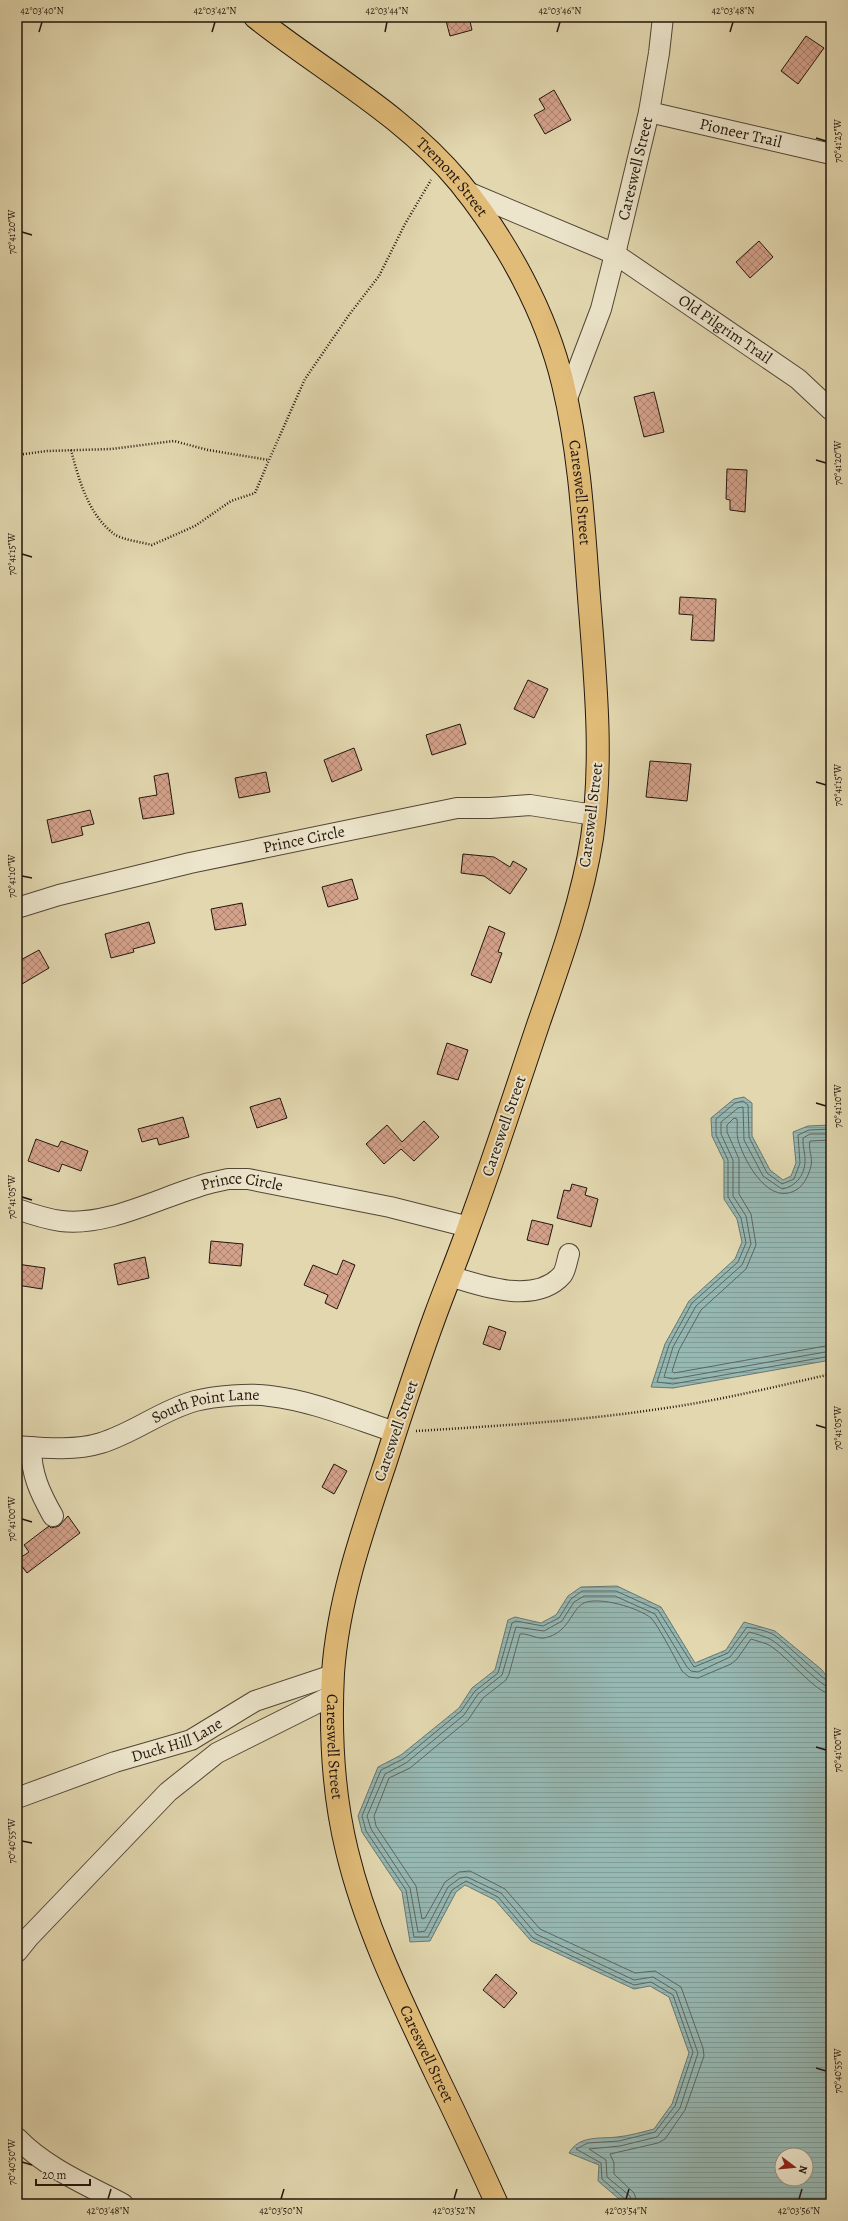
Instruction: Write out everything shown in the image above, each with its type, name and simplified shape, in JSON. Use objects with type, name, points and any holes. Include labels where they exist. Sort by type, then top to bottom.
[{"type":"main road","name":"Tremont Street","points":[[256,17],[397,123],[444,166],[465,191],[507,253],[533,299],[550,343],[563,384],[566,401]]},
{"type":"main road","name":"Careswell Street","points":[[497,2204],[401,2000],[370,1929],[348,1857],[336,1791],[333,1741],[333,1685],[342,1613],[351,1570],[395,1432],[450,1276],[469,1227],[569,933],[587,862],[598,773],[597,697],[578,468],[566,401]]},
{"type":"street","name":"Careswell Street","points":[[566,401],[601,309],[615,254],[649,112],[660,49],[663,17]]},
{"type":"street","name":"Pioneer Trail","points":[[649,112],[831,154]]},
{"type":"street","name":"Old Pilgrim Trail","points":[[465,191],[615,254],[798,379],[831,410]]},
{"type":"street","name":"Prince Circle","points":[[17,908],[59,895],[190,863],[457,808],[490,808],[530,805],[594,815]]},
{"type":"street","name":"Prince Circle","points":[[17,1209],[55,1220],[81,1222],[114,1215],[210,1183],[228,1179],[248,1179],[390,1207],[469,1227]]},
{"type":"street","points":[[450,1276],[490,1288],[515,1291],[540,1288],[553,1282],[563,1274],[569,1254]]},
{"type":"street","name":"South Point Lane","points":[[24,1446],[66,1448],[101,1443],[169,1411],[195,1401],[224,1397],[270,1396],[306,1404],[395,1432]]},
{"type":"street","points":[[24,1446],[40,1492],[53,1516]]},
{"type":"street","points":[[17,1952],[29,1937],[168,1792],[217,1753],[333,1685]]},
{"type":"street","name":"Duck Hill Lane","points":[[17,1798],[115,1762],[191,1740],[255,1701],[333,1685]]},
{"type":"street","points":[[17,2138],[25,2146],[79,2182],[123,2204]]},
{"type":"path","points":[[71,450],[80,481],[95,514],[114,534],[152,545],[195,526],[231,501],[255,493],[305,379],[348,315],[379,276],[405,224],[433,178],[444,166]]},
{"type":"path","points":[[17,455],[47,451],[111,449],[174,441],[208,450],[269,460]]},
{"type":"path","points":[[395,1432],[544,1422],[659,1409],[748,1394],[831,1374]]},
{"type":"water","points":[[744,1097],[752,1103],[752,1136],[770,1170],[783,1180],[791,1176],[796,1163],[793,1132],[808,1126],[831,1125],[831,1360],[673,1388],[651,1387],[665,1344],[689,1301],[735,1259],[742,1242],[737,1219],[724,1199],[724,1161],[712,1136],[711,1118],[734,1099]]},
{"type":"water","points":[[617,1586],[661,1607],[695,1663],[726,1650],[744,1622],[775,1631],[821,1669],[831,1681],[831,2204],[625,2204],[598,2181],[599,2165],[569,2153],[578,2143],[590,2139],[626,2136],[654,2129],[672,2104],[689,2053],[669,1997],[650,1986],[634,1989],[531,1941],[495,1900],[465,1885],[456,1892],[430,1941],[410,1942],[402,1892],[362,1832],[358,1816],[378,1767],[401,1755],[459,1708],[472,1688],[495,1670],[508,1620],[515,1617],[541,1623],[556,1615],[568,1596],[581,1587]]},
{"type":"building","points":[[445,17],[469,17],[472,30],[450,36]]},
{"type":"building","points":[[806,36],[824,48],[798,84],[781,71]]},
{"type":"building","points":[[554,90],[571,120],[545,134],[534,115],[545,109],[539,99]]},
{"type":"building","points":[[759,241],[773,257],[750,278],[736,262]]},
{"type":"building","points":[[654,392],[664,432],[644,437],[634,397]]},
{"type":"building","points":[[727,469],[747,470],[745,512],[730,510],[730,500],[726,499]]},
{"type":"building","points":[[680,597],[716,599],[714,641],[691,640],[693,615],[679,614]]},
{"type":"building","points":[[528,680],[548,689],[534,718],[514,709]]},
{"type":"building","points":[[460,724],[466,744],[432,755],[426,735]]},
{"type":"building","points":[[354,748],[362,770],[332,782],[324,760]]},
{"type":"building","points":[[650,761],[691,764],[687,801],[646,797]]},
{"type":"building","points":[[266,772],[270,792],[239,798],[235,778]]},
{"type":"building","points":[[168,773],[174,814],[143,819],[139,798],[157,795],[154,776]]},
{"type":"building","points":[[90,810],[94,824],[81,827],[83,835],[52,843],[47,820]]},
{"type":"building","points":[[463,854],[494,857],[510,867],[513,861],[527,869],[510,894],[484,876],[461,873]]},
{"type":"building","points":[[352,879],[358,899],[328,907],[322,887]]},
{"type":"building","points":[[242,903],[246,925],[215,930],[211,909]]},
{"type":"building","points":[[149,922],[155,943],[133,949],[134,952],[111,958],[105,934]]},
{"type":"building","points":[[489,926],[505,933],[498,952],[502,953],[491,983],[471,975]]},
{"type":"building","points":[[39,950],[49,968],[22,984],[17,976],[17,962]]},
{"type":"building","points":[[447,1043],[468,1050],[458,1080],[437,1074]]},
{"type":"building","points":[[280,1098],[287,1118],[257,1128],[250,1107]]},
{"type":"building","points":[[183,1117],[189,1137],[159,1145],[157,1138],[142,1142],[138,1129]]},
{"type":"building","points":[[424,1121],[439,1137],[414,1161],[401,1149],[384,1164],[366,1144],[387,1125],[402,1142]]},
{"type":"building","points":[[36,1139],[58,1147],[61,1141],[88,1151],[81,1171],[62,1164],[59,1172],[28,1161]]},
{"type":"building","points":[[572,1184],[587,1188],[585,1195],[598,1199],[591,1227],[557,1218],[564,1190],[570,1191]]},
{"type":"building","points":[[532,1220],[553,1225],[548,1245],[527,1240]]},
{"type":"building","points":[[211,1241],[243,1244],[241,1266],[209,1263]]},
{"type":"building","points":[[145,1257],[149,1278],[118,1285],[114,1264]]},
{"type":"building","points":[[343,1260],[355,1265],[337,1309],[325,1303],[328,1295],[304,1285],[313,1265],[337,1275]]},
{"type":"building","points":[[17,1264],[45,1268],[42,1289],[17,1285]]},
{"type":"building","points":[[489,1326],[506,1332],[500,1350],[483,1344]]},
{"type":"building","points":[[334,1464],[347,1471],[334,1494],[322,1487]]},
{"type":"building","points":[[68,1516],[80,1533],[27,1573],[17,1560],[29,1552],[24,1545],[49,1526],[51,1528],[59,1526]]},
{"type":"building","points":[[496,1974],[517,1993],[504,2008],[483,1990]]}]
